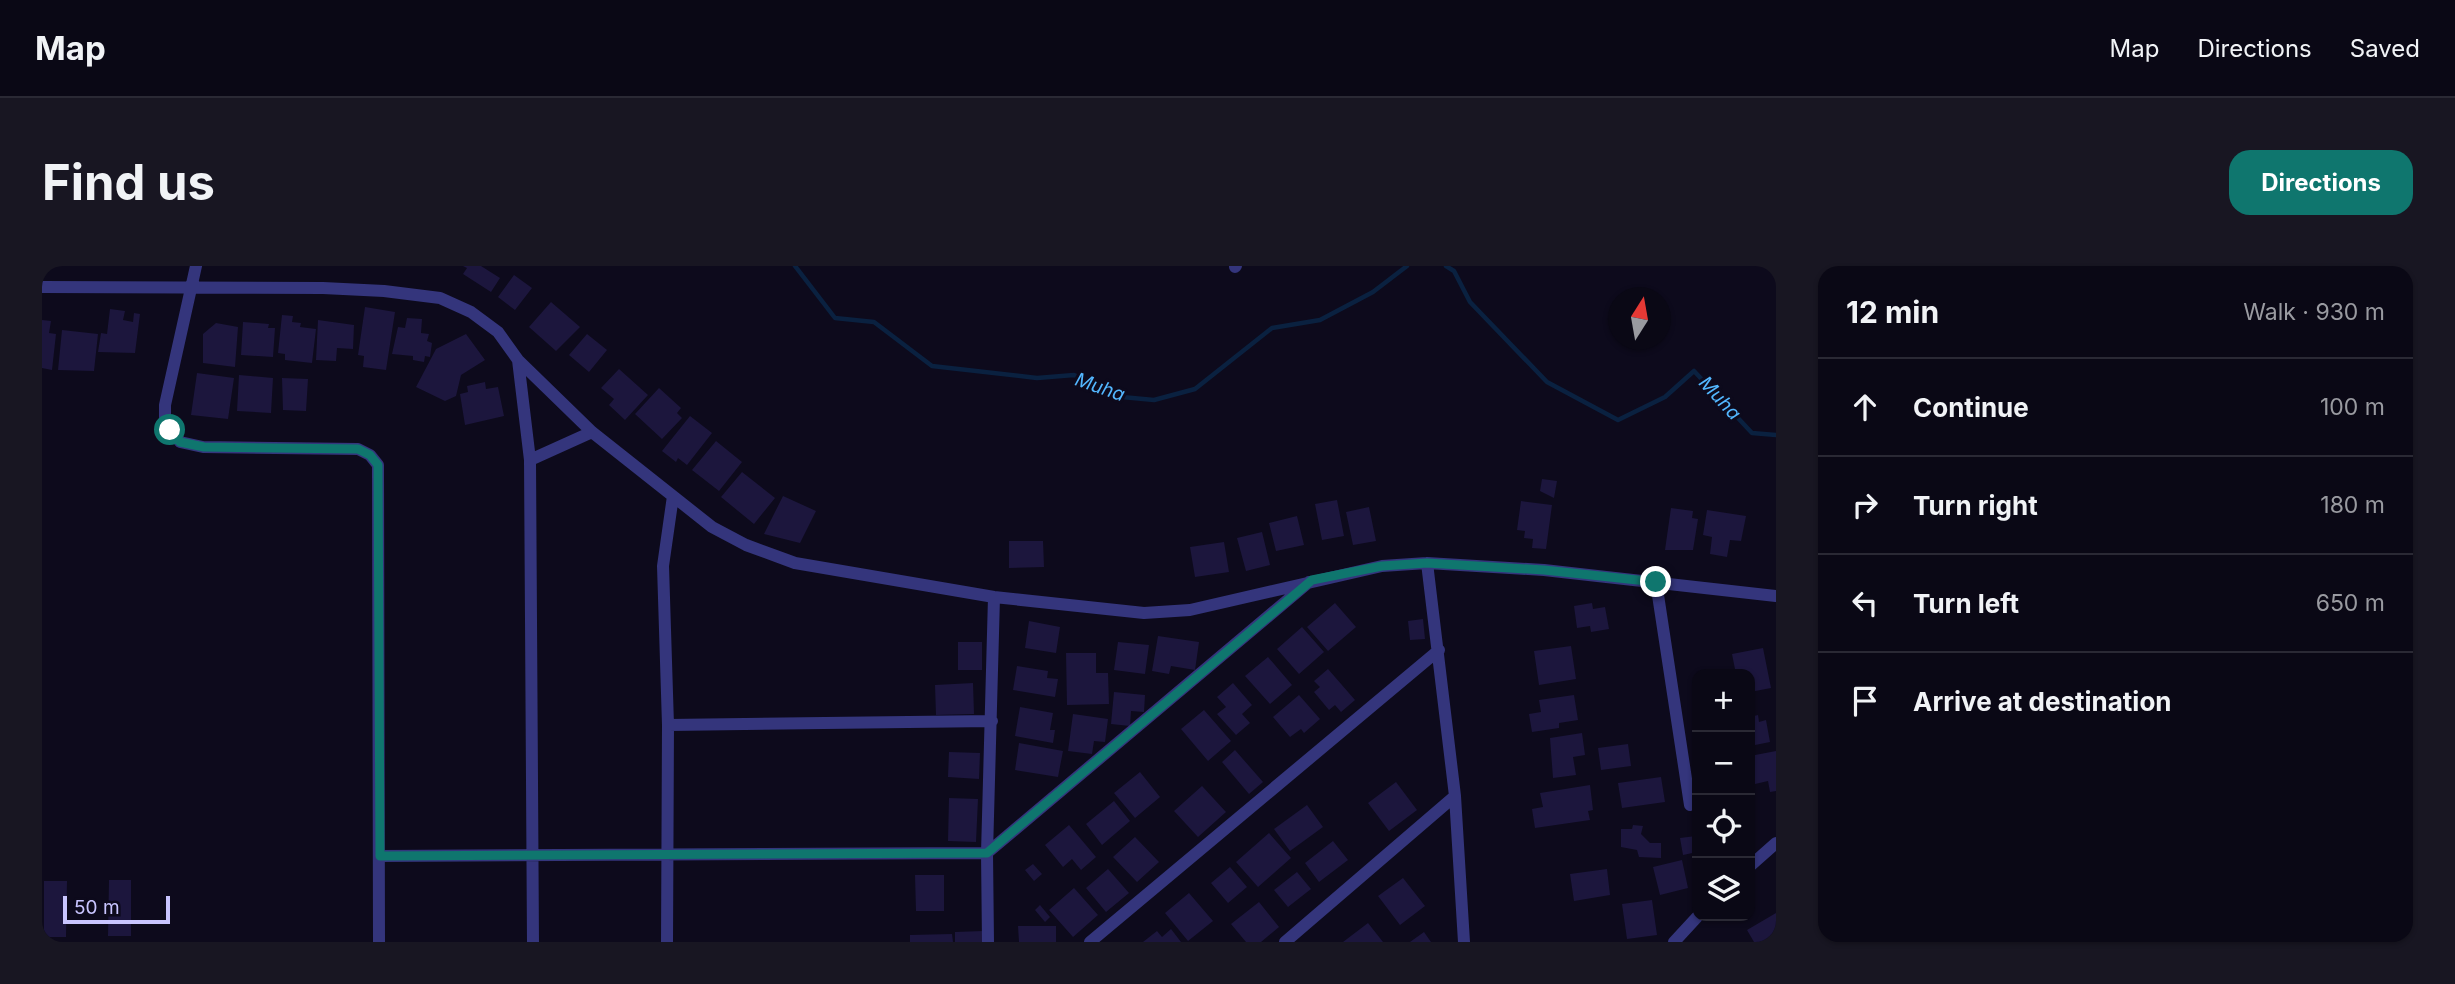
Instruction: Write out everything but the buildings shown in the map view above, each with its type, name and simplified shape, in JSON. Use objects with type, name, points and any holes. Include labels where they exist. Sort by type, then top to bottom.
[{"type":"street","points":[[196,266],[165,405],[165,417],[180,442],[227,448],[350,448],[370,455],[378,465],[379,942]]},
{"type":"street","points":[[42,287],[323,288],[440,298],[471,312],[498,331],[518,360],[592,432],[712,527],[771,556],[795,563],[994,597],[1095,610],[1144,613],[1190,610],[1382,566],[1427,563],[1544,570],[1776,596]]},
{"type":"street","points":[[518,360],[530,460],[533,942]]},
{"type":"street","points":[[530,460],[592,432]]},
{"type":"street","points":[[667,942],[668,725],[663,566],[673,496]]},
{"type":"street","points":[[1427,563],[1455,796],[1464,942]]},
{"type":"street","points":[[380,856],[987,853],[1312,580]]},
{"type":"street","points":[[1656,582],[1690,805]]},
{"type":"street","points":[[988,942],[987,853],[994,597]]},
{"type":"street","points":[[1090,942],[1439,650]]},
{"type":"street","points":[[668,725],[992,721]]},
{"type":"street","points":[[1285,942],[1455,796]]},
{"type":"street","points":[[1755,862],[1776,843]]},
{"type":"street","points":[[1674,942],[1694,921]]},
{"type":"waterway","name":"Muha","points":[[795,266],[835,318],[874,322],[932,366],[1037,378],[1074,375],[1122,397],[1154,400],[1195,389],[1272,328],[1320,320],[1373,292],[1407,266]]},
{"type":"waterway","name":"Muha","points":[[1446,266],[1454,271],[1470,302],[1547,382],[1618,420],[1665,397],[1694,371],[1752,433],[1776,435]]},
{"type":"route","points":[[170,430],[180,442],[204,447],[358,449],[370,455],[378,465],[380,856],[987,853],[1312,580],[1382,566],[1427,563],[1544,570],[1656,582]]}]
